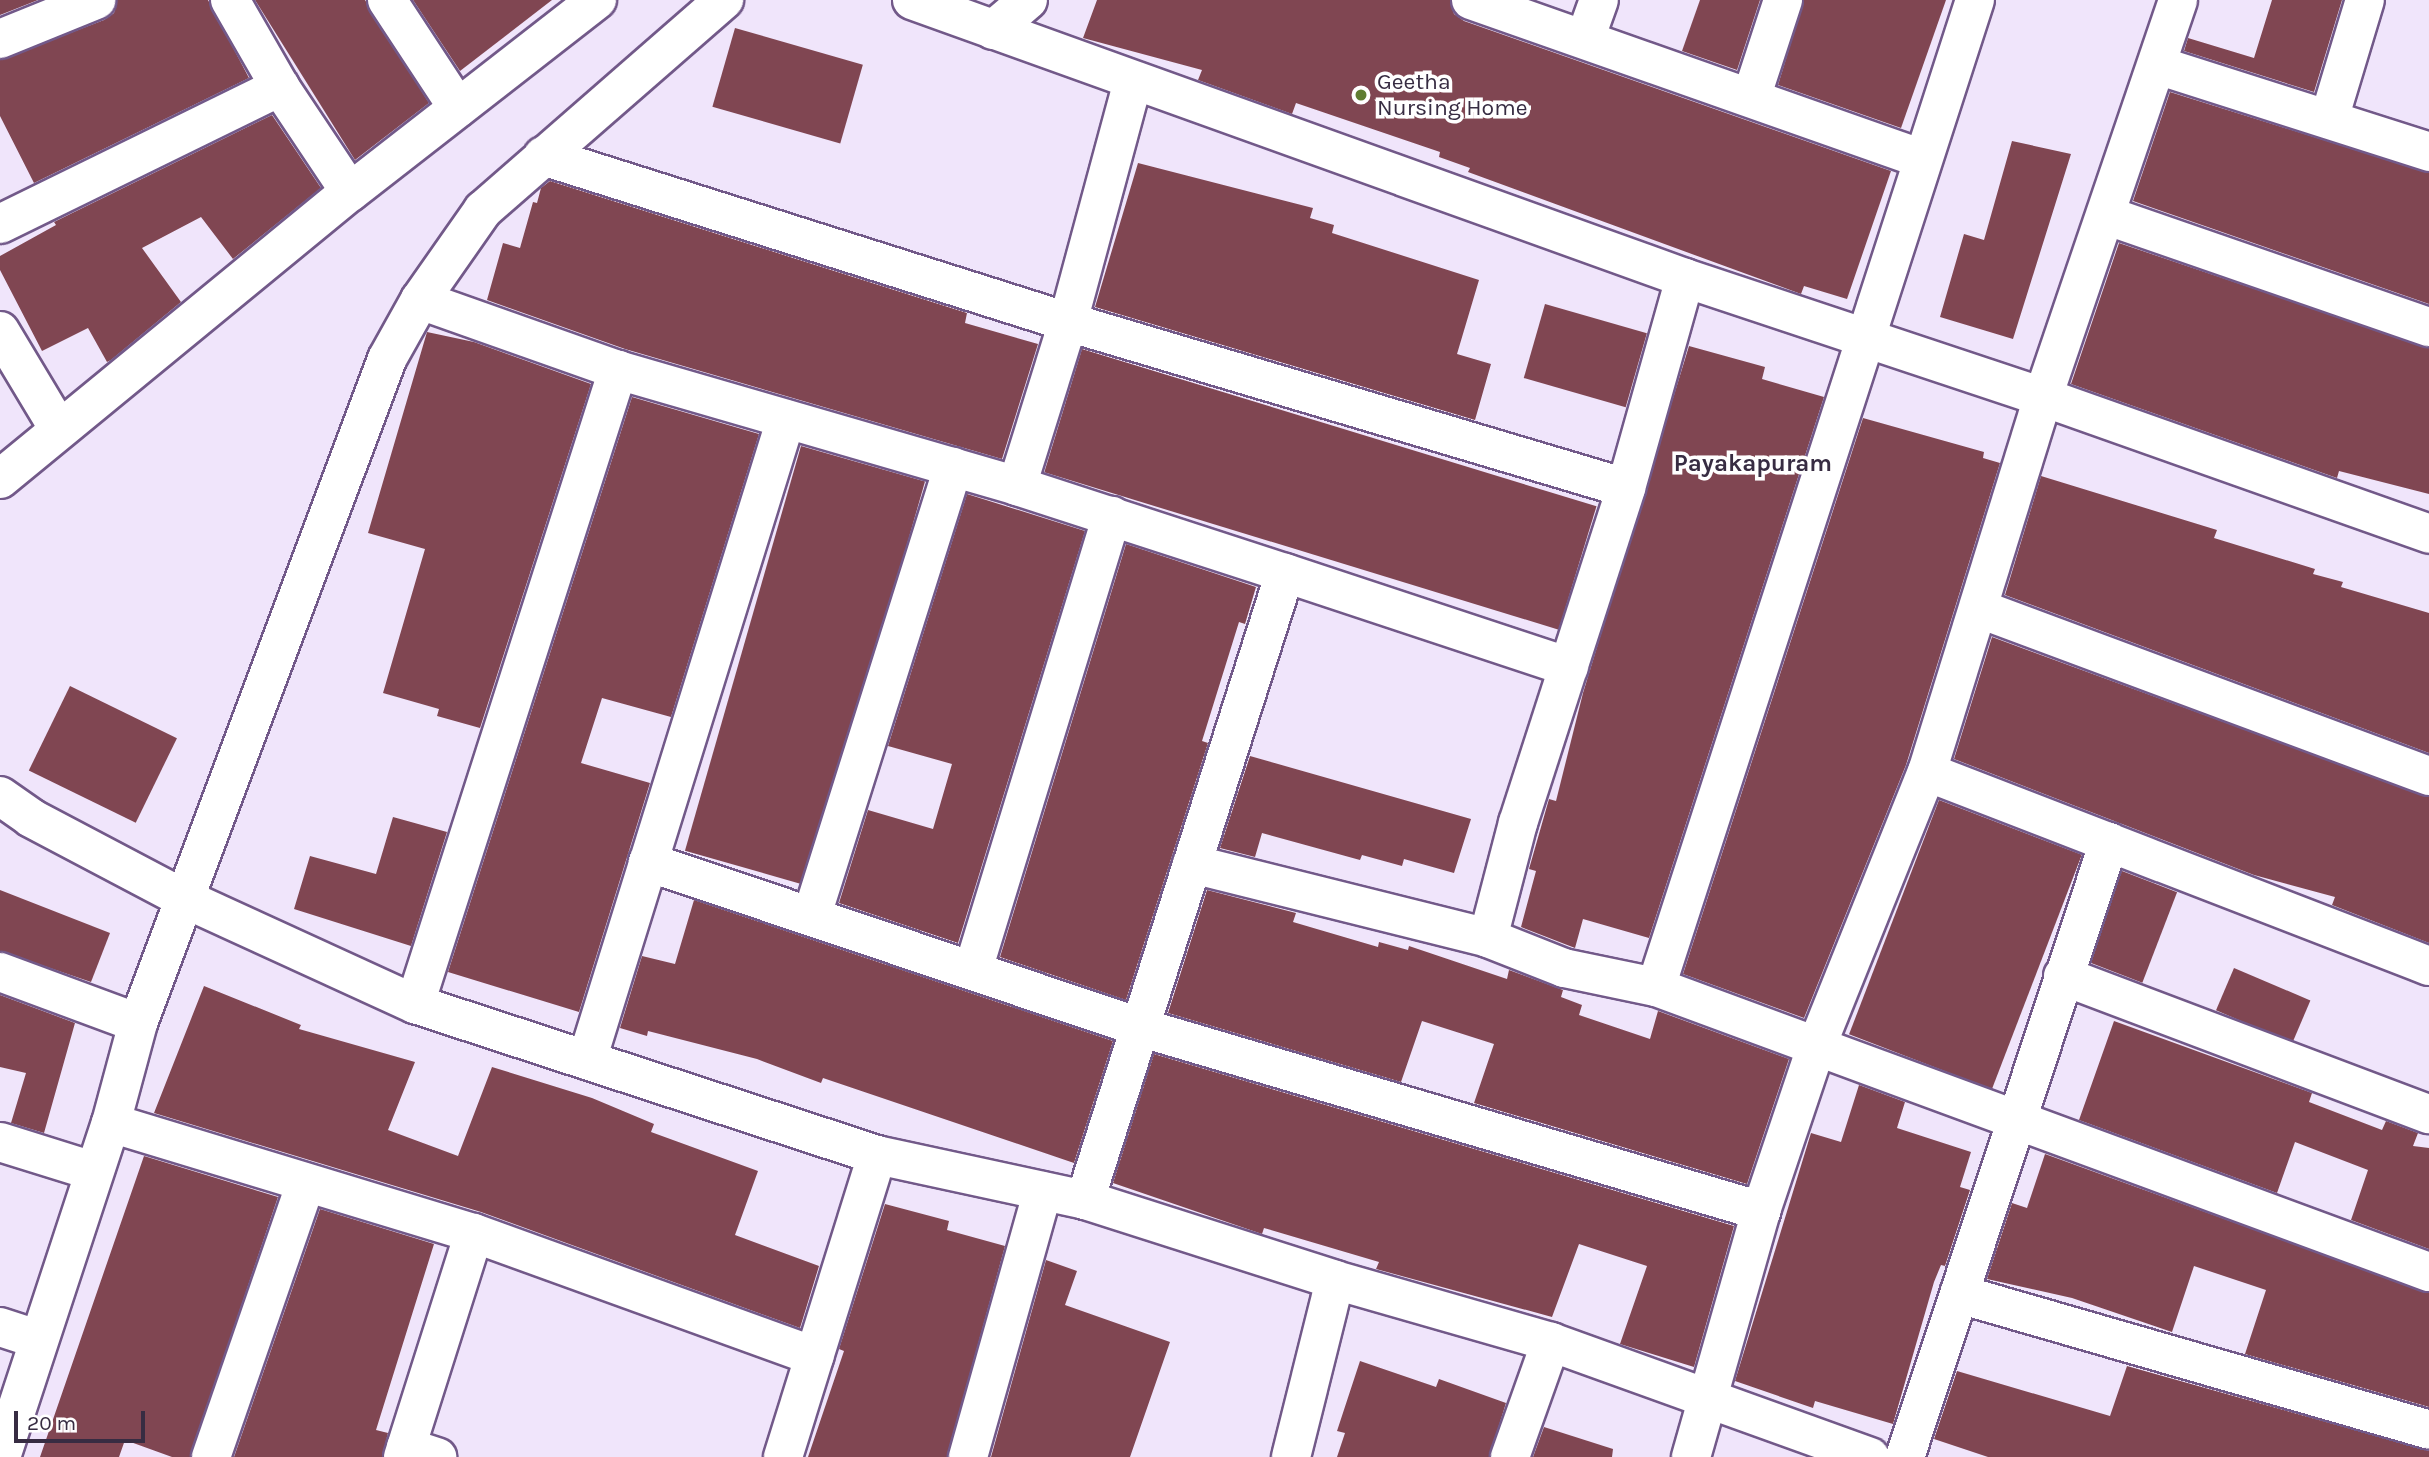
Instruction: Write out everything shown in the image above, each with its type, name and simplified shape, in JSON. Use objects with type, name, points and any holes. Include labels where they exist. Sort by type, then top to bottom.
[{"type":"street","points":[[0,39],[96,0]]},
{"type":"street","points":[[230,0],[279,87],[350,192]]},
{"type":"street","points":[[387,0],[458,108]]},
{"type":"street","points":[[0,479],[350,192],[597,0]]},
{"type":"street","points":[[1,1457],[37,1339],[111,1123],[138,1023],[387,359],[420,300],[483,210],[724,0]]},
{"type":"street","points":[[912,0],[1685,278],[1863,340],[2043,397],[2429,534]]},
{"type":"street","points":[[993,30],[1028,0]]},
{"type":"street","points":[[1471,0],[1752,95],[1923,159]]},
{"type":"street","points":[[1585,39],[1599,0]]},
{"type":"street","points":[[1752,95],[1783,0]]},
{"type":"street","points":[[1656,987],[1975,0]]},
{"type":"street","points":[[1691,1457],[1761,1211],[1817,1045],[1927,772],[1980,609],[2043,397],[2108,216],[2178,0]]},
{"type":"street","points":[[2329,119],[2365,0]]},
{"type":"street","points":[[2157,65],[2429,152]]},
{"type":"street","points":[[1017,486],[1068,322],[1133,81]]},
{"type":"street","points":[[0,224],[279,87]]},
{"type":"street","points":[[543,156],[1068,322],[1626,488]]},
{"type":"street","points":[[2108,216],[2429,327]]},
{"type":"street","points":[[1488,938],[1518,823],[1626,488],[1685,278]]},
{"type":"street","points":[[420,300],[618,370],[1017,486],[1569,667]]},
{"type":"street","points":[[0,331],[60,429]]},
{"type":"street","points":[[415,1004],[618,370]]},
{"type":"street","points":[[587,1059],[786,419]]},
{"type":"street","points":[[812,915],[953,467]]},
{"type":"street","points":[[973,970],[1112,516]]},
{"type":"street","points":[[1086,1200],[1285,573]]},
{"type":"street","points":[[1980,609],[2429,776]]},
{"type":"street","points":[[1927,772],[2429,966]]},
{"type":"street","points":[[0,796],[31,818],[183,898],[415,1004],[877,1155],[1086,1200],[1335,1280],[1551,1342],[1870,1457]]},
{"type":"street","points":[[1905,1457],[2015,1118],[2109,842]]},
{"type":"street","points":[[649,862],[1139,1027],[1761,1211]]},
{"type":"street","points":[[1192,864],[1488,938],[1564,968],[1656,987],[2429,1272]]},
{"type":"street","points":[[0,972],[138,1023]]},
{"type":"street","points":[[2063,976],[2429,1114]]},
{"type":"street","points":[[111,1123],[474,1233],[814,1356]]},
{"type":"street","points":[[0,1142],[93,1171]]},
{"type":"street","points":[[783,1457],[877,1155]]},
{"type":"street","points":[[211,1457],[306,1183]]},
{"type":"street","points":[[968,1457],[1044,1191]]},
{"type":"street","points":[[415,1454],[474,1233]]},
{"type":"street","points":[[1291,1457],[1335,1280]]},
{"type":"street","points":[[1959,1294],[2429,1430]]},
{"type":"street","points":[[0,1327],[37,1339]]},
{"type":"street","points":[[1510,1457],[1551,1342]]},
{"type":"building","points":[[0,0],[38,0],[0,15]]},
{"type":"building","points":[[117,0],[208,0],[249,78],[34,183],[0,116],[0,60],[104,20],[114,13]]},
{"type":"building","points":[[255,0],[365,0],[429,103],[355,160]]},
{"type":"building","points":[[413,0],[552,0],[460,71]]},
{"type":"building","points":[[1097,0],[1450,0],[1454,14],[1464,21],[1891,171],[1847,299],[1804,286],[1801,294],[1468,172],[1470,168],[1439,157],[1440,152],[1296,103],[1292,114],[1198,80],[1202,70],[1083,38]]},
{"type":"building","points":[[1700,0],[1760,0],[1737,70],[1682,51]]},
{"type":"building","points":[[1804,0],[1946,0],[1901,128],[1778,85]]},
{"type":"building","points":[[2272,0],[2342,0],[2314,92],[2184,51],[2188,38],[2254,58]]},
{"type":"building","points":[[735,28],[863,65],[840,143],[712,107]]},
{"type":"building","points":[[2170,92],[2429,173],[2429,304],[2133,201]]},
{"type":"building","points":[[272,115],[321,188],[233,259],[201,217],[142,248],[181,302],[111,360],[107,362],[88,328],[42,351],[0,270],[0,256],[56,225],[54,222]]},
{"type":"building","points":[[2012,141],[2071,154],[2013,339],[1940,317],[1964,234],[1984,240]]},
{"type":"building","points":[[1138,163],[1313,208],[1310,218],[1334,225],[1332,233],[1479,280],[1457,354],[1491,364],[1475,420],[1095,307]]},
{"type":"building","points":[[550,181],[967,313],[965,323],[1038,344],[1002,459],[625,349],[487,300],[503,243],[520,248],[533,202],[537,203],[541,188]]},
{"type":"building","points":[[2119,243],[2429,348],[2429,494],[2339,471],[2337,478],[2071,384]]},
{"type":"building","points":[[1545,304],[1647,333],[1626,407],[1524,378]]},
{"type":"building","points":[[427,332],[474,342],[591,384],[480,728],[437,716],[439,709],[383,693],[425,549],[368,533]]},
{"type":"building","points":[[1689,346],[1765,367],[1762,379],[1824,397],[1649,938],[1583,919],[1575,948],[1521,927],[1536,871],[1529,869],[1549,799],[1556,801],[1583,693]]},
{"type":"building","points":[[1082,349],[1596,506],[1559,630],[1044,472]]},
{"type":"building","points":[[632,397],[759,434],[671,717],[602,698],[581,763],[650,783],[579,1012],[448,972]]},
{"type":"building","points":[[1863,418],[1984,452],[1983,458],[2000,463],[1906,765],[1804,1018],[1683,974]]},
{"type":"building","points":[[801,446],[925,482],[809,886],[685,851]]},
{"type":"building","points":[[2041,476],[2217,530],[2214,538],[2315,569],[2313,574],[2343,582],[2341,587],[2429,613],[2429,753],[2005,595]]},
{"type":"building","points":[[967,494],[1085,531],[958,943],[839,903],[868,810],[933,829],[952,764],[888,746]]},
{"type":"building","points":[[1126,544],[1256,587],[1245,624],[1239,622],[1202,741],[1208,743],[1126,1000],[1000,957]]},
{"type":"building","points":[[1992,637],[2429,797],[2429,943],[2332,905],[2335,897],[2254,875],[1954,759]]},
{"type":"building","points":[[70,686],[177,738],[136,823],[29,770]]},
{"type":"building","points":[[1250,756],[1471,819],[1454,873],[1404,859],[1402,866],[1362,855],[1360,860],[1262,833],[1255,857],[1220,848]]},
{"type":"building","points":[[1939,800],[2082,855],[1992,1089],[1849,1034]]},
{"type":"building","points":[[393,817],[447,832],[411,946],[294,909],[310,856],[376,874]]},
{"type":"building","points":[[2122,871],[2177,892],[2142,983],[2087,962]]},
{"type":"building","points":[[0,890],[110,933],[91,982],[0,951]]},
{"type":"building","points":[[1207,890],[1296,913],[1293,922],[1378,947],[1379,942],[1408,950],[1409,946],[1507,979],[1509,970],[1563,990],[1561,997],[1582,1005],[1579,1015],[1650,1039],[1658,1011],[1789,1059],[1747,1184],[1474,1103],[1494,1044],[1422,1021],[1401,1082],[1168,1013]]},
{"type":"building","points":[[694,900],[1113,1041],[1074,1163],[823,1078],[821,1083],[757,1059],[648,1031],[647,1036],[620,1028],[642,956],[675,964]]},
{"type":"building","points":[[2234,968],[2310,1000],[2292,1043],[2216,1010]]},
{"type":"building","points":[[204,986],[301,1025],[299,1029],[415,1062],[388,1130],[458,1156],[492,1067],[592,1098],[654,1124],[651,1132],[758,1171],[735,1235],[819,1266],[800,1328],[481,1212],[154,1113]]},
{"type":"building","points":[[0,995],[75,1023],[44,1133],[11,1123],[26,1073],[0,1067]]},
{"type":"building","points":[[2114,1021],[2312,1093],[2309,1102],[2382,1130],[2386,1121],[2418,1133],[2413,1146],[2429,1148],[2429,1249],[2351,1220],[2368,1170],[2295,1142],[2277,1193],[2079,1120]]},
{"type":"building","points":[[1154,1054],[1734,1226],[1694,1367],[1620,1344],[1647,1266],[1579,1244],[1552,1317],[1376,1269],[1379,1262],[1264,1228],[1262,1234],[1113,1183]]},
{"type":"building","points":[[1859,1085],[1905,1102],[1897,1128],[1971,1152],[1960,1187],[1970,1190],[1945,1266],[1941,1265],[1934,1282],[1893,1424],[1815,1401],[1813,1408],[1735,1381],[1811,1133],[1841,1142]]},
{"type":"building","points":[[2045,1154],[2429,1293],[2429,1407],[2245,1354],[2266,1290],[2194,1266],[2172,1332],[2072,1298],[1987,1279],[2012,1203],[2027,1208]]},
{"type":"building","points":[[144,1156],[278,1197],[190,1457],[172,1457],[125,1440],[119,1457],[40,1457]]},
{"type":"building","points":[[885,1204],[949,1221],[947,1230],[1005,1246],[947,1457],[808,1457],[844,1351],[839,1349]]},
{"type":"building","points":[[320,1209],[434,1244],[376,1430],[388,1433],[382,1457],[234,1457]]},
{"type":"building","points":[[1046,1260],[1077,1271],[1065,1305],[1170,1342],[1130,1457],[991,1457]]},
{"type":"building","points":[[1360,1361],[1436,1387],[1439,1379],[1506,1403],[1489,1457],[1337,1457],[1345,1433],[1337,1431]]},
{"type":"building","points":[[2127,1366],[2429,1451],[2429,1457],[1988,1457],[1934,1439],[1957,1371],[2110,1416]]},
{"type":"building","points":[[1544,1427],[1613,1449],[1612,1457],[1533,1457]]},
{"type":"place","name":"Geetha Nursing Home","points":[[1361,95]]},
{"type":"district","name":"Payakapuram","points":[[1753,464]]}]
